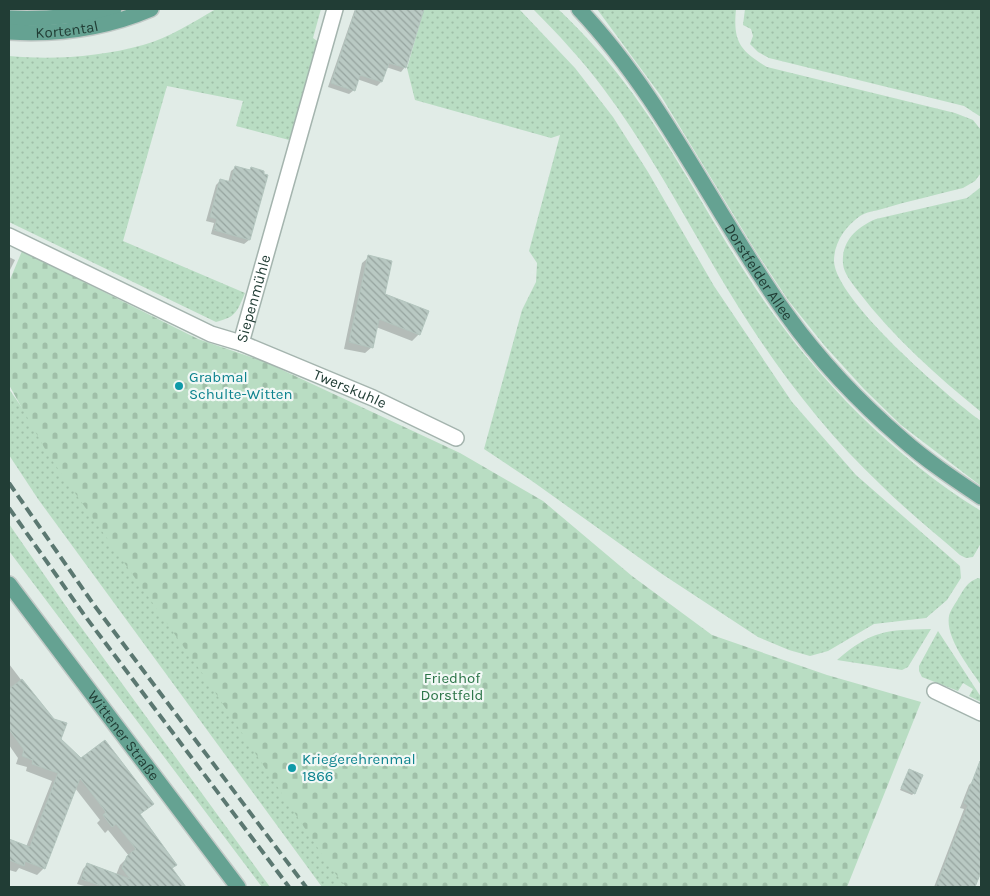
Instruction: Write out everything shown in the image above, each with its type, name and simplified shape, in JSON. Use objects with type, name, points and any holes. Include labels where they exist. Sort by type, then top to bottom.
[{"type":"main road","name":"Kortental","points":[[9,18],[51,18],[114,9]]},
{"type":"main road","name":"Kortental","points":[[9,32],[52,32],[85,28],[129,18],[151,9]]},
{"type":"main road","name":"Dorstfelder Allee","points":[[579,9],[622,58],[667,126],[762,280],[820,358],[859,400],[903,440],[981,498]]},
{"type":"main road","name":"Wittener Straße","points":[[9,584],[238,887]]},
{"type":"street","name":"Siepenmühle","points":[[9,236],[210,334],[241,343],[335,9]]},
{"type":"street","name":"Twerskuhle","points":[[241,343],[373,398],[456,438]]},
{"type":"street","points":[[935,690],[981,713]]},
{"type":"green space","points":[[216,9],[321,9],[313,38],[320,43],[293,141],[236,126],[243,101],[167,86],[123,241],[245,293],[240,305],[232,316],[216,322],[9,222],[9,56],[42,58],[93,55],[127,49],[162,38]]},
{"type":"green space","points":[[424,9],[519,9],[575,68],[613,117],[648,172],[714,286],[792,402],[856,475],[960,566],[961,578],[947,600],[926,618],[874,624],[828,651],[810,656],[789,650],[758,637],[662,574],[484,449],[522,310],[536,282],[537,263],[529,251],[560,135],[551,138],[415,100],[407,68]]},
{"type":"green space","points":[[533,9],[558,9],[589,40],[636,97],[750,280],[798,347],[825,378],[883,437],[947,488],[981,511],[981,543],[973,557],[966,558],[960,555],[900,503],[827,429],[779,367],[750,325],[661,175],[623,116],[587,67]]},
{"type":"green space","points":[[597,9],[736,9],[736,29],[740,44],[744,50],[767,67],[955,113],[973,120],[981,130],[981,173],[975,181],[963,188],[862,215],[842,235],[836,247],[834,261],[839,278],[872,322],[920,370],[981,421],[981,486],[901,425],[864,389],[824,345],[788,300],[755,250],[661,96]]},
{"type":"green space","points":[[745,9],[981,9],[981,117],[964,106],[769,58],[758,52],[750,44],[753,36],[751,29],[743,25]]},
{"type":"green space","points":[[981,187],[981,412],[932,370],[886,324],[851,282],[845,271],[843,256],[852,236],[869,222],[967,198]]},
{"type":"green space","name":"Friedhof Dorstfeld","points":[[22,251],[198,339],[263,361],[460,453],[543,501],[632,576],[712,635],[827,675],[921,702],[847,887],[346,887],[331,868],[207,680],[49,456],[9,385],[9,282]]},
{"type":"green space","points":[[9,389],[357,887],[322,887],[38,499],[9,455]]},
{"type":"green space","points":[[9,524],[70,612],[270,887],[262,887],[9,551]]},
{"type":"green space","points":[[978,578],[981,579],[981,685],[954,643],[949,625],[950,612],[962,592],[968,584]]},
{"type":"green space","points":[[931,629],[908,667],[902,670],[837,660],[870,637],[891,631]]},
{"type":"green space","points":[[938,631],[981,697],[981,702],[969,696],[973,689],[963,683],[958,691],[922,677],[919,666]]},
{"type":"building","points":[[356,9],[424,9],[406,68],[389,63],[382,82],[360,75],[355,91],[331,83]]},
{"type":"building","points":[[235,166],[250,170],[251,167],[264,171],[264,174],[268,175],[250,240],[214,230],[217,219],[210,217],[220,179],[231,182]]},
{"type":"building","points":[[368,255],[392,261],[385,294],[429,311],[420,335],[379,319],[373,348],[349,342]]},
{"type":"building","points":[[22,679],[54,719],[67,723],[61,739],[81,758],[105,740],[154,804],[140,814],[177,865],[172,868],[186,887],[105,887],[81,879],[87,863],[130,879],[122,868],[127,856],[136,849],[116,824],[112,827],[103,815],[106,812],[80,778],[45,869],[25,861],[24,866],[9,860],[9,839],[30,847],[58,773],[32,764],[33,760],[22,756],[24,750],[9,729],[9,689]]},
{"type":"building","points":[[980,761],[981,872],[975,887],[936,887],[968,805],[964,803]]},
{"type":"building","points":[[909,769],[923,775],[915,794],[901,788]]},
{"type":"railway","points":[[9,483],[94,605],[306,887]]},
{"type":"railway","points":[[9,508],[85,616],[289,887]]},
{"type":"place","name":"Grabmal Schulte-Witten","points":[[179,386]]},
{"type":"place","name":"Kriegerehrenmal 1866","points":[[292,768]]}]
